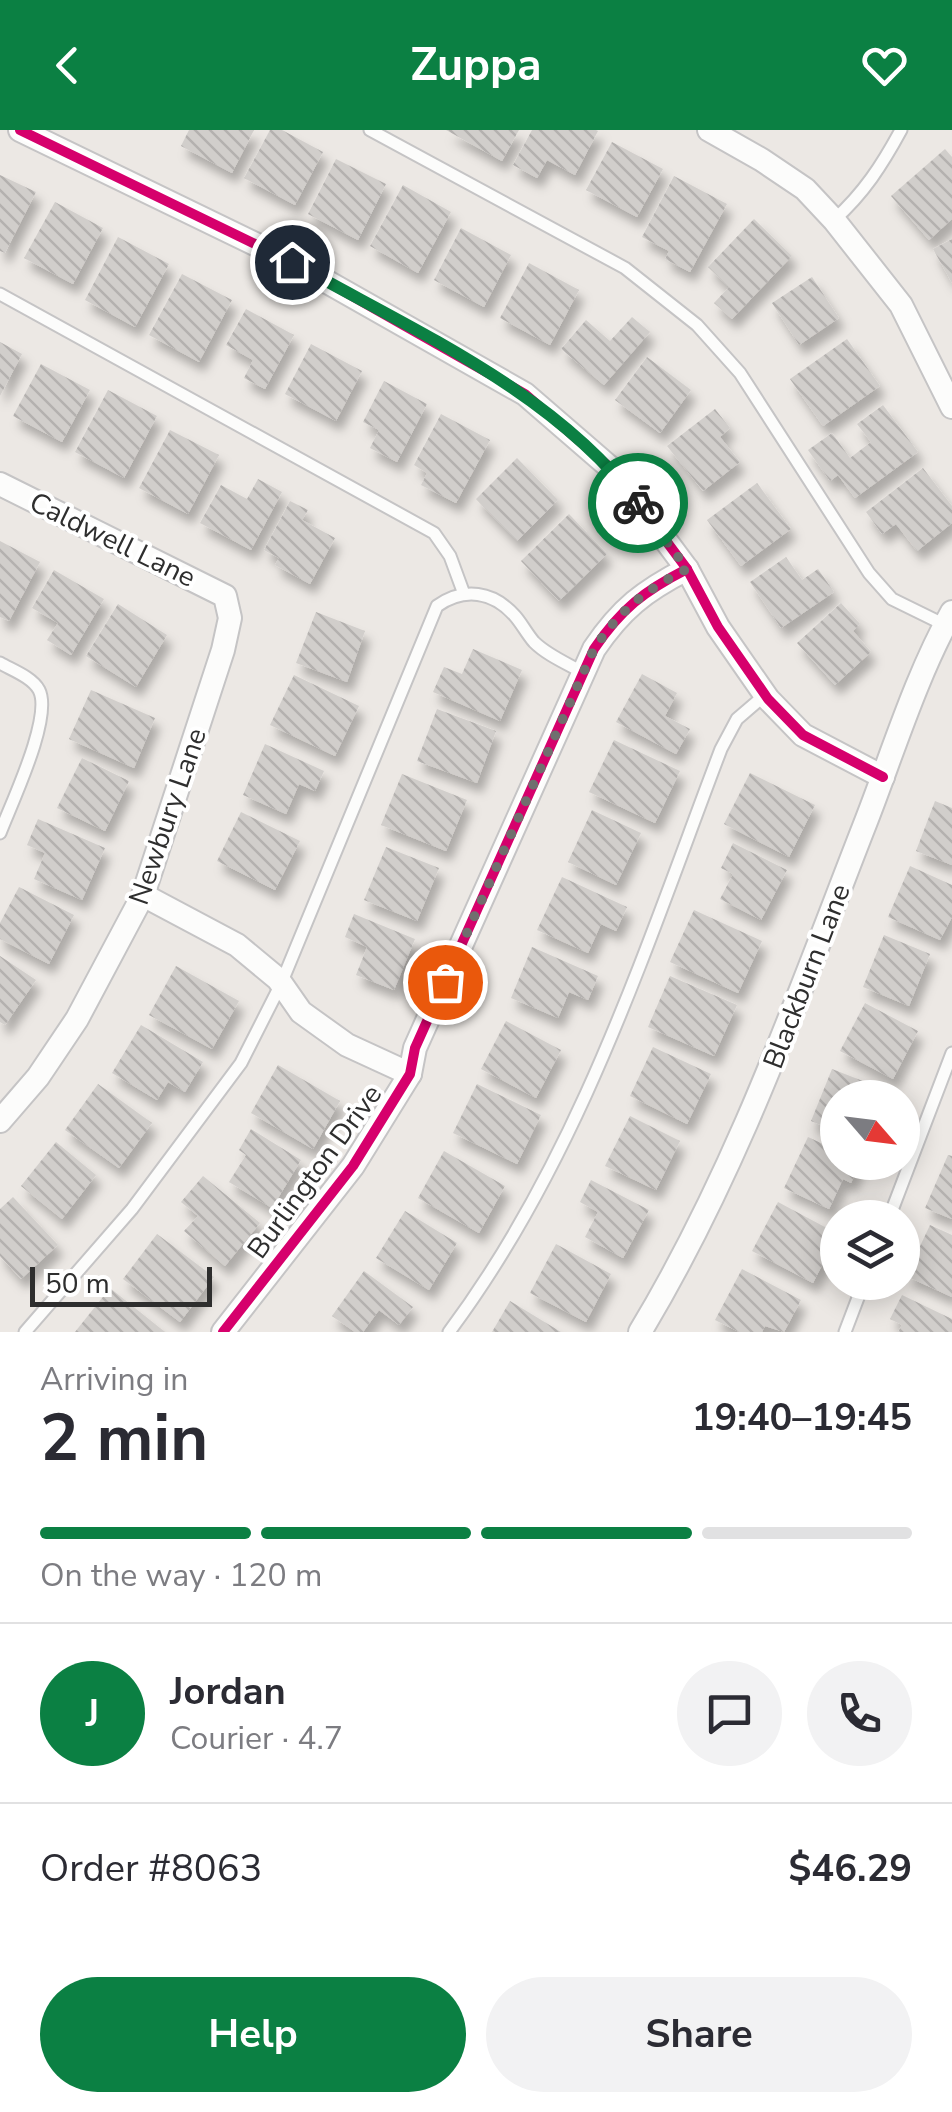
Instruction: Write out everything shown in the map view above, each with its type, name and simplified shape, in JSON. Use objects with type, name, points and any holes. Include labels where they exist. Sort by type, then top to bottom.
[{"type":"street","points":[[20,130],[292,262],[525,394],[614,471],[687,569],[718,627],[765,696],[803,735],[884,776]]},
{"type":"street","points":[[713,131],[805,190],[834,220],[902,305],[952,406]]},
{"type":"street","name":"Caldwell Lane","points":[[0,484],[225,596]]},
{"type":"street","name":"Burlington Drive","points":[[222,1332],[353,1166],[410,1074],[415,1048],[582,672],[615,618],[647,589],[687,569]]},
{"type":"street","name":"Newbury Lane","points":[[0,1122],[38,1077],[77,1019],[144,895],[223,650],[230,618],[225,596]]},
{"type":"street","name":"Blackburn Lane","points":[[640,1332],[673,1278],[744,1135],[948,618]]},
{"type":"street","points":[[144,895],[237,944],[281,984],[301,1012],[347,1045],[410,1074]]},
{"type":"lane","points":[[370,130],[624,268],[697,325],[740,372],[870,573],[892,599],[948,618]]},
{"type":"lane","points":[[834,220],[879,171],[901,130]]},
{"type":"lane","points":[[0,294],[434,533],[450,556],[464,594]]},
{"type":"lane","points":[[25,1332],[132,1209],[241,1063],[281,984],[438,606],[454,594],[494,598],[514,614],[535,643],[582,672]]},
{"type":"lane","points":[[0,663],[40,691],[42,719],[0,834]]},
{"type":"lane","points":[[450,1332],[509,1246],[551,1172],[601,1061],[720,749],[738,720],[765,696]]},
{"type":"lane","points":[[896,1200],[952,1053]]},
{"type":"lane","points":[[845,1332],[857,1300]]},
{"type":"building","points":[[189,130],[254,130],[232,173],[181,146]]},
{"type":"building","points":[[270,130],[282,130],[323,152],[295,205],[244,178]]},
{"type":"building","points":[[446,130],[519,130],[502,161]]},
{"type":"building","points":[[532,130],[598,131],[575,175],[547,160],[537,178],[513,165]]},
{"type":"building","points":[[612,142],[663,169],[637,217],[586,190]]},
{"type":"building","points":[[945,149],[952,157],[952,219],[929,240],[891,196]]},
{"type":"building","points":[[336,159],[386,184],[358,240],[308,214]]},
{"type":"building","points":[[0,175],[36,192],[5,253],[0,251]]},
{"type":"building","points":[[674,176],[727,204],[690,272],[665,259],[669,251],[642,237]]},
{"type":"building","points":[[403,185],[451,212],[418,273],[370,246]]},
{"type":"building","points":[[55,202],[103,228],[73,284],[24,258]]},
{"type":"building","points":[[754,219],[792,256],[732,319],[714,303],[729,287],[708,267]]},
{"type":"building","points":[[461,228],[511,255],[484,307],[434,280]]},
{"type":"building","points":[[118,237],[169,264],[135,327],[85,300]]},
{"type":"building","points":[[952,239],[952,283],[933,249]]},
{"type":"building","points":[[529,263],[579,290],[550,345],[500,318]]},
{"type":"building","points":[[182,274],[232,300],[199,362],[149,335]]},
{"type":"building","points":[[812,277],[839,318],[799,345],[772,303]]},
{"type":"building","points":[[246,309],[294,335],[265,389],[244,378],[253,360],[226,345]]},
{"type":"building","points":[[632,317],[650,332],[604,385],[561,349],[586,320],[610,341]]},
{"type":"building","points":[[847,339],[880,386],[823,426],[790,379]]},
{"type":"building","points":[[0,342],[22,354],[0,396]]},
{"type":"building","points":[[311,344],[362,371],[336,421],[285,394]]},
{"type":"building","points":[[647,357],[691,390],[660,433],[615,400]]},
{"type":"building","points":[[41,364],[90,390],[62,442],[13,416]]},
{"type":"building","points":[[384,381],[427,404],[397,462],[370,448],[379,430],[363,422]]},
{"type":"building","points":[[108,390],[157,416],[124,478],[75,452]]},
{"type":"building","points":[[883,405],[918,452],[855,498],[838,475],[830,481],[808,450],[832,433],[850,458],[871,442],[857,424]]},
{"type":"building","points":[[715,409],[730,428],[720,437],[740,462],[703,491],[667,446]]},
{"type":"building","points":[[441,414],[490,440],[456,503],[421,485],[427,473],[414,465]]},
{"type":"building","points":[[170,430],[219,455],[188,514],[139,488]]},
{"type":"building","points":[[517,458],[558,500],[517,541],[476,499]]},
{"type":"building","points":[[923,468],[952,506],[952,523],[917,551],[896,524],[882,534],[866,512]]},
{"type":"building","points":[[258,479],[282,492],[251,550],[200,523],[221,485],[247,499]]},
{"type":"building","points":[[757,483],[791,529],[741,566],[707,520]]},
{"type":"building","points":[[290,501],[308,510],[302,520],[335,538],[310,584],[275,565],[279,558],[264,550]]},
{"type":"building","points":[[569,514],[607,554],[559,601],[521,561]]},
{"type":"building","points":[[0,541],[40,562],[9,621],[0,617]]},
{"type":"building","points":[[786,557],[802,580],[818,569],[834,592],[781,628],[750,582]]},
{"type":"building","points":[[54,570],[104,599],[71,655],[47,640],[58,623],[32,608]]},
{"type":"building","points":[[841,603],[860,624],[853,631],[871,652],[835,685],[797,643]]},
{"type":"building","points":[[118,604],[167,635],[136,687],[86,656]]},
{"type":"building","points":[[316,612],[365,631],[347,682],[296,663]]},
{"type":"building","points":[[473,649],[522,670],[500,721],[433,692],[444,667],[462,674]]},
{"type":"building","points":[[642,674],[677,693],[665,716],[690,729],[676,754],[616,722]]},
{"type":"building","points":[[294,675],[359,706],[335,756],[270,725]]},
{"type":"building","points":[[91,690],[155,718],[134,768],[69,739]]},
{"type":"building","points":[[437,709],[496,731],[477,783],[417,761]]},
{"type":"building","points":[[614,740],[680,771],[655,823],[589,792]]},
{"type":"building","points":[[265,744],[324,771],[315,791],[299,784],[286,814],[243,795]]},
{"type":"building","points":[[82,758],[129,781],[105,831],[57,808]]},
{"type":"building","points":[[750,773],[815,805],[789,857],[724,824]]},
{"type":"building","points":[[402,774],[467,800],[446,851],[381,825]]},
{"type":"building","points":[[935,801],[952,808],[952,865],[916,851]]},
{"type":"building","points":[[592,810],[641,833],[616,885],[568,862]]},
{"type":"building","points":[[241,812],[300,841],[275,890],[217,861]]},
{"type":"building","points":[[38,819],[105,848],[82,900],[34,879],[45,853],[27,845]]},
{"type":"building","points":[[733,843],[787,870],[761,920],[720,899],[733,874],[721,868]]},
{"type":"building","points":[[386,847],[439,868],[417,921],[364,900]]},
{"type":"building","points":[[910,866],[952,885],[952,917],[940,940],[888,917]]},
{"type":"building","points":[[562,877],[627,907],[616,931],[601,924],[588,953],[537,930]]},
{"type":"building","points":[[19,887],[74,915],[49,964],[0,939],[0,923]]},
{"type":"building","points":[[694,910],[762,941],[738,993],[670,962]]},
{"type":"building","points":[[354,914],[415,939],[394,990],[356,975],[367,947],[345,937]]},
{"type":"building","points":[[884,935],[930,954],[909,1006],[863,987]]},
{"type":"building","points":[[532,947],[598,976],[588,1000],[569,992],[558,1018],[511,998]]},
{"type":"building","points":[[0,956],[36,980],[5,1025],[0,1022]]},
{"type":"building","points":[[176,966],[239,1001],[212,1049],[149,1015]]},
{"type":"building","points":[[670,976],[737,1005],[714,1056],[648,1027]]},
{"type":"building","points":[[865,1003],[918,1031],[893,1079],[840,1051]]},
{"type":"building","points":[[506,1021],[561,1050],[536,1098],[481,1069]]},
{"type":"building","points":[[141,1025],[203,1062],[185,1092],[168,1082],[157,1100],[112,1073]]},
{"type":"building","points":[[653,1047],[711,1074],[687,1124],[630,1096]]},
{"type":"building","points":[[278,1065],[340,1101],[313,1149],[251,1113]]},
{"type":"building","points":[[832,1069],[860,1080],[828,1080]]},
{"type":"building","points":[[98,1084],[152,1123],[119,1168],[65,1130]]},
{"type":"building","points":[[477,1084],[541,1115],[517,1164],[453,1133]]},
{"type":"building","points":[[820,1099],[820,1125],[811,1121]]},
{"type":"building","points":[[630,1116],[680,1141],[656,1190],[605,1166]]},
{"type":"building","points":[[251,1129],[301,1160],[272,1208],[229,1182],[246,1155],[239,1150]]},
{"type":"building","points":[[808,1137],[820,1143],[820,1180],[843,1180],[833,1200],[820,1200],[820,1205],[784,1188]]},
{"type":"building","points":[[56,1142],[96,1175],[62,1219],[21,1186]]},
{"type":"building","points":[[444,1151],[505,1186],[479,1233],[418,1198]]},
{"type":"building","points":[[948,1155],[952,1156],[952,1219],[925,1208]]},
{"type":"building","points":[[203,1176],[260,1223],[225,1266],[184,1231],[198,1216],[181,1202]]},
{"type":"building","points":[[591,1180],[649,1210],[623,1258],[585,1237],[598,1212],[580,1202]]},
{"type":"building","points":[[13,1197],[58,1245],[21,1279],[0,1256],[0,1209]]},
{"type":"building","points":[[778,1202],[820,1224],[820,1269],[813,1283],[752,1251]]},
{"type":"building","points":[[405,1211],[457,1243],[429,1290],[376,1258]]},
{"type":"building","points":[[930,1225],[952,1235],[952,1297],[920,1282],[920,1246]]},
{"type":"building","points":[[157,1234],[214,1277],[180,1322],[123,1279]]},
{"type":"building","points":[[556,1244],[611,1274],[586,1322],[530,1293]]},
{"type":"building","points":[[742,1269],[801,1300],[784,1332],[765,1326],[762,1332],[739,1332],[715,1320]]},
{"type":"building","points":[[364,1271],[413,1307],[399,1325],[379,1310],[363,1332],[355,1332],[332,1316]]},
{"type":"building","points":[[110,1288],[165,1332],[75,1332]]},
{"type":"building","points":[[900,1300],[912,1300],[952,1319],[952,1332],[898,1332],[902,1325],[890,1319]]},
{"type":"building","points":[[510,1301],[561,1332],[492,1332]]},
{"type":"cycle path","points":[[20,130],[292,262],[525,394],[614,471],[687,569],[718,627],[768,699],[803,735],[883,777]]},
{"type":"cycle path","points":[[223,1332],[353,1166],[410,1074],[415,1048],[594,649],[634,602],[687,569]]},
{"type":"way so far","points":[[445,982],[594,649],[615,618],[647,589],[687,569],[638,503]]},
{"type":"route","points":[[292,262],[525,394],[614,471],[638,503]]}]
